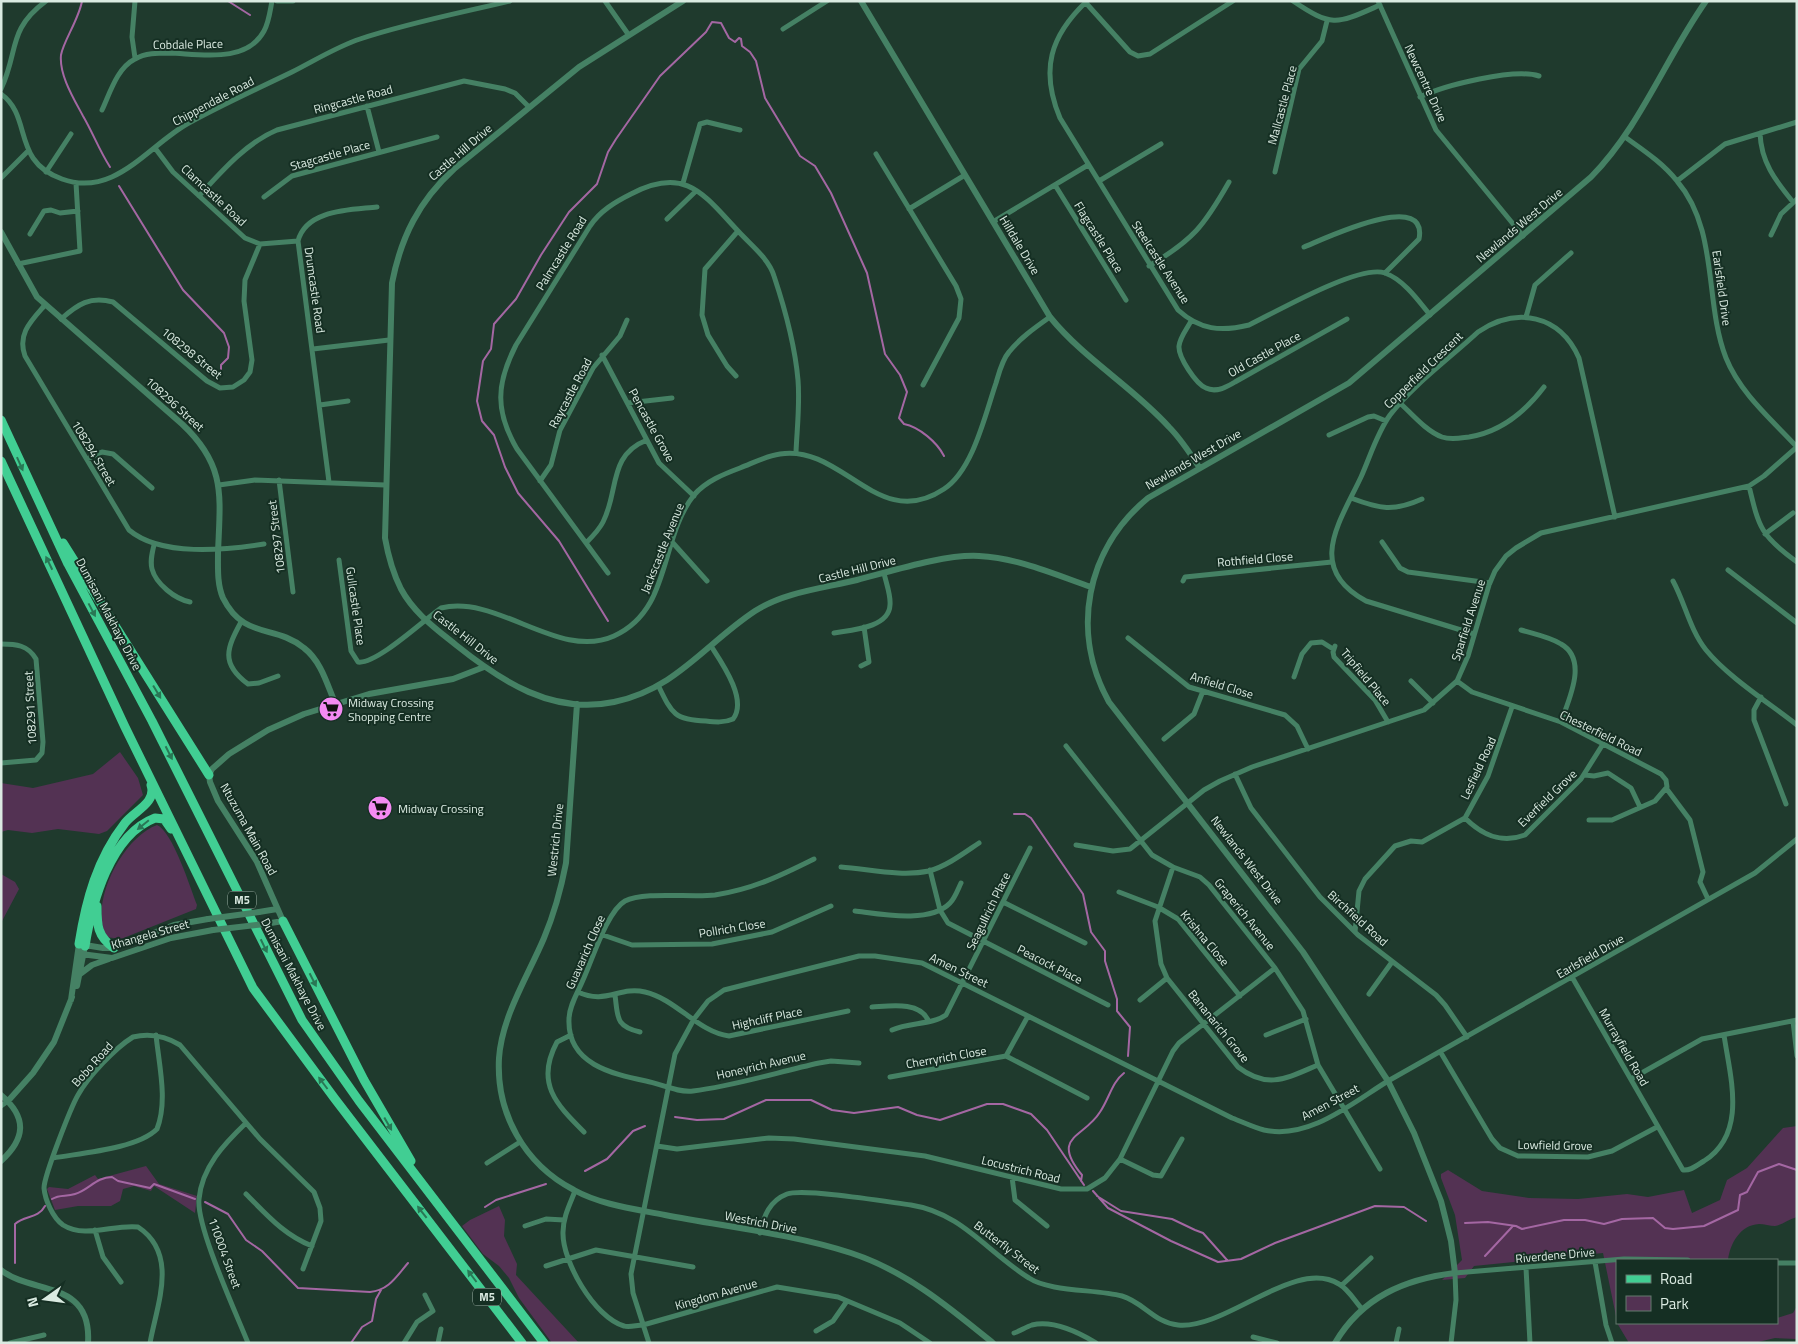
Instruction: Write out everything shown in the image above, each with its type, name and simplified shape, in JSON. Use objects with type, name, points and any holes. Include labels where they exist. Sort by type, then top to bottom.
[{"type":"main road","name":"Dumisani Makhaye Drive","points":[[1,420],[68,564],[164,745],[302,1020],[332,1065],[544,1343]]},
{"type":"main road","name":"M5","points":[[1,461],[238,962],[264,1006],[522,1343]]},
{"type":"main road","points":[[38,502],[209,775]]},
{"type":"main road","points":[[81,950],[83,920],[95,874],[113,839],[126,821],[149,801],[152,795],[147,773]]},
{"type":"main road","points":[[81,950],[105,873],[120,848],[134,832],[150,820],[160,818],[168,825],[210,902]]},
{"type":"main road","points":[[98,893],[98,932],[114,948]]},
{"type":"main road","points":[[283,921],[364,1080],[432,1198]]},
{"type":"street","points":[[1,89],[20,27],[29,15],[46,1]]},
{"type":"street","points":[[102,110],[118,76],[135,58],[132,37],[135,1]]},
{"type":"street","name":"Cobdale Place","points":[[135,58],[157,53],[223,55],[238,52],[255,42],[263,33],[272,1]]},
{"type":"street","points":[[277,1],[293,1]]},
{"type":"street","name":"Chippendale Road","points":[[46,172],[76,182],[95,182],[112,178],[125,171],[191,122],[359,40],[484,4],[510,1]]},
{"type":"street","points":[[605,1],[628,34]]},
{"type":"street","name":"Castle Hill Drive","points":[[683,1],[628,34],[579,67],[442,180],[420,208],[405,235],[397,257],[392,283],[385,485],[385,538],[388,555],[401,589],[425,620],[484,667],[528,693],[542,698],[577,704],[611,703],[634,697],[658,687],[684,670],[711,646],[764,606],[791,596],[884,573],[947,559],[977,556],[1011,560],[1091,587]]},
{"type":"street","points":[[783,29],[826,1]]},
{"type":"street","points":[[1086,2],[1130,52],[1138,56],[1150,54],[1234,1]]},
{"type":"street","points":[[1293,1],[1327,21],[1350,18],[1379,3]]},
{"type":"street","name":"Newlands West Drive","points":[[1451,1343],[1456,1300],[1451,1241],[1441,1202],[1414,1133],[1388,1081],[1303,952],[1119,717],[1103,690],[1087,636],[1091,587],[1104,551],[1135,509],[1162,489],[1199,467],[1333,394],[1364,371],[1591,177],[1625,137],[1706,1]]},
{"type":"street","name":"Hilldale Drive","points":[[863,2],[1050,317],[1076,346],[1168,426],[1184,444],[1199,467]]},
{"type":"street","name":"Steelcastle Avenue","points":[[1086,2],[1074,14],[1059,36],[1052,52],[1049,74],[1054,102],[1060,118],[1088,165],[1178,310],[1191,321],[1219,330],[1249,325],[1358,274],[1372,271],[1385,273]]},
{"type":"street","name":"Newcentre Drive","points":[[1379,3],[1436,130],[1523,236]]},
{"type":"street","name":"Mallcastle Place","points":[[1275,172],[1299,69],[1322,41],[1327,21]]},
{"type":"street","points":[[1420,96],[1448,85],[1466,81],[1526,74],[1539,76]]},
{"type":"street","name":"Ringcastle Road","points":[[199,196],[229,164],[266,135],[277,130],[454,83],[470,81],[515,93],[529,107]]},
{"type":"street","points":[[1,94],[13,108],[28,151],[46,172],[71,134]]},
{"type":"street","name":"Stagcastle Place","points":[[367,106],[379,152]]},
{"type":"street","points":[[740,130],[707,122],[700,124],[683,183],[711,202],[762,256],[774,275],[795,360],[798,382],[796,452]]},
{"type":"street","points":[[1677,181],[1725,144],[1797,122]]},
{"type":"street","points":[[1760,133],[1765,163],[1795,200],[1781,214],[1771,236]]},
{"type":"street","name":"Stagcastle Place","points":[[264,197],[292,176],[437,136]]},
{"type":"street","name":"Earlsfield Drive","points":[[1625,137],[1662,166],[1677,181],[1696,211],[1701,227],[1719,338],[1727,360],[1750,396],[1797,447]]},
{"type":"street","points":[[1099,181],[1161,144]]},
{"type":"street","name":"Clamcastle Road","points":[[155,148],[173,172],[199,196],[246,238],[260,244]]},
{"type":"street","points":[[1,178],[28,151]]},
{"type":"street","points":[[876,154],[956,286],[961,299],[959,318],[922,385]]},
{"type":"street","points":[[993,222],[1088,165]]},
{"type":"street","points":[[909,208],[965,176]]},
{"type":"street","points":[[18,264],[34,259],[78,252],[81,248],[76,182]]},
{"type":"street","name":"Palmcastle Road","points":[[608,573],[517,449],[502,417],[501,386],[506,365],[516,346],[597,215],[622,199],[648,186],[666,182],[683,183]]},
{"type":"street","points":[[1149,266],[1178,248],[1201,228],[1229,182]]},
{"type":"street","name":"Flagcastle Place","points":[[1054,185],[1126,300]]},
{"type":"street","points":[[667,219],[696,191]]},
{"type":"street","name":"Drumcastle Road","points":[[330,482],[298,240],[303,230],[322,216],[337,212],[377,207]]},
{"type":"street","points":[[30,234],[44,211],[51,210],[60,213],[78,211]]},
{"type":"street","points":[[1304,247],[1377,220],[1399,216],[1409,217],[1417,224],[1420,233],[1419,239],[1385,273],[1398,280],[1409,290],[1430,315]]},
{"type":"street","points":[[736,376],[727,366],[708,335],[702,315],[705,269],[738,231]]},
{"type":"street","name":"108296 Street","points":[[1,232],[31,288],[45,305],[192,434],[211,461],[219,485],[218,581],[222,595],[230,610],[241,622]]},
{"type":"street","points":[[260,244],[298,240]]},
{"type":"street","name":"108298 Street","points":[[61,319],[85,301],[103,300],[113,302],[207,381],[220,388],[233,387],[244,380],[252,366],[244,301],[245,280],[260,244]]},
{"type":"street","points":[[1526,317],[1535,285],[1571,253]]},
{"type":"street","name":"108294 Street","points":[[45,305],[26,328],[22,342],[23,349],[129,530],[154,545],[218,549],[264,544]]},
{"type":"street","name":"Jackscastle Avenue","points":[[425,620],[441,608],[461,605],[473,607],[570,640],[601,640],[611,637],[638,620],[647,609],[654,597],[683,515],[694,496],[709,482],[767,457],[796,452],[818,458],[868,490],[887,499],[909,501],[932,496],[946,488],[960,474],[970,457],[1008,352],[1028,333],[1050,317]]},
{"type":"street","name":"Copperfield Crescent","points":[[1474,634],[1366,601],[1342,584],[1332,562],[1332,540],[1386,421],[1400,403],[1478,332],[1491,323],[1505,319],[1526,317],[1558,330],[1574,347],[1579,358],[1615,517]]},
{"type":"street","name":"Old Castle Place","points":[[1191,321],[1179,344],[1179,352],[1183,361],[1199,383],[1206,389],[1217,390],[1236,382],[1347,319]]},
{"type":"street","name":"Raycastle Road","points":[[540,481],[551,465],[563,424],[602,355],[620,336],[627,320]]},
{"type":"street","points":[[313,349],[389,340]]},
{"type":"street","name":"Pencastle Grove","points":[[602,355],[658,463],[694,496]]},
{"type":"street","points":[[1400,403],[1435,433],[1455,439],[1481,435],[1503,426],[1534,400],[1544,386]]},
{"type":"street","points":[[628,403],[672,398]]},
{"type":"street","points":[[320,405],[348,401]]},
{"type":"street","points":[[1329,435],[1368,417],[1374,416],[1386,421]]},
{"type":"street","points":[[586,543],[604,522],[625,452],[634,445],[646,440]]},
{"type":"street","name":"Sparfield Avenue","points":[[1076,845],[1123,851],[1140,841],[1204,790],[1235,774],[1424,710],[1457,681],[1468,656],[1490,583],[1506,556],[1529,538],[1541,533],[1749,486],[1764,476],[1797,447]]},
{"type":"street","points":[[87,459],[102,452],[113,454],[152,488]]},
{"type":"street","points":[[219,485],[255,480],[385,485]]},
{"type":"street","name":"108297 Street","points":[[279,480],[293,592]]},
{"type":"street","points":[[1749,486],[1758,523],[1764,534],[1777,547],[1797,562]]},
{"type":"street","points":[[1351,498],[1371,506],[1396,509],[1422,499]]},
{"type":"street","points":[[1764,534],[1793,513]]},
{"type":"street","points":[[1382,542],[1400,568],[1408,572],[1490,583]]},
{"type":"street","points":[[673,543],[707,581]]},
{"type":"street","points":[[154,545],[151,562],[154,574],[175,597],[190,602]]},
{"type":"street","name":"Gullcastle Place","points":[[339,560],[351,651],[358,662],[366,662],[381,654],[425,620]]},
{"type":"street","name":"Rothfield Close","points":[[1183,580],[1184,577],[1208,574],[1332,562]]},
{"type":"street","points":[[1728,570],[1797,623]]},
{"type":"street","points":[[834,633],[864,627],[880,621],[887,614],[890,605],[884,573]]},
{"type":"street","points":[[1672,581],[1696,635],[1706,650],[1761,698],[1797,725]]},
{"type":"street","points":[[278,676],[259,684],[248,684],[230,662],[227,656],[229,646],[241,622],[287,638],[306,649],[320,668],[335,703]]},
{"type":"street","points":[[861,666],[867,665],[869,662],[864,627]]},
{"type":"street","points":[[1521,630],[1561,644],[1568,649],[1574,660],[1576,671],[1561,722]]},
{"type":"street","name":"Anfield Close","points":[[1128,638],[1182,683],[1285,715],[1297,726],[1308,749]]},
{"type":"street","name":"Tripfield Place","points":[[1294,677],[1302,654],[1312,643],[1322,642],[1334,647],[1334,657],[1375,700],[1388,722]]},
{"type":"street","name":"108291 Street","points":[[1,644],[19,645],[29,650],[36,659],[43,742],[42,753],[36,760],[1,763]]},
{"type":"street","points":[[658,687],[673,713],[684,720],[723,722],[733,719],[737,712],[733,683],[711,646]]},
{"type":"street","name":"Ntuzuma Main Road","points":[[283,921],[257,862],[218,801],[209,775],[212,769],[229,754],[268,730],[299,716],[335,703],[369,694],[453,679],[484,667]]},
{"type":"street","points":[[1411,680],[1433,703]]},
{"type":"street","name":"Chesterfield Road","points":[[1457,681],[1472,692],[1561,722],[1661,774],[1666,780],[1666,788],[1690,820],[1703,872],[1700,882],[1708,900]]},
{"type":"street","points":[[1164,739],[1194,714],[1203,691]]},
{"type":"street","points":[[1761,698],[1754,710],[1754,720],[1786,804]]},
{"type":"street","name":"Westrich Drive","points":[[577,704],[566,863],[562,885],[544,939],[503,1032],[499,1056],[499,1076],[503,1102],[520,1142],[544,1170],[576,1191],[598,1200],[851,1253],[888,1268],[921,1286],[993,1343]]},
{"type":"street","name":"Lesfield Road","points":[[1355,932],[1359,891],[1365,879],[1395,846],[1411,841],[1422,842],[1465,818],[1488,776],[1512,707]]},
{"type":"street","name":"Everfield Grove","points":[[1465,818],[1477,830],[1489,836],[1516,838],[1533,829],[1585,775],[1603,744]]},
{"type":"street","name":"Graperich Avenue","points":[[1066,746],[1152,855],[1173,867],[1200,877],[1209,884],[1275,968],[1303,1011],[1318,1065],[1380,1169]]},
{"type":"street","points":[[1585,775],[1594,776],[1608,773],[1631,788],[1640,807]]},
{"type":"street","name":"Birchfield Road","points":[[1235,774],[1251,808],[1320,897],[1355,932],[1445,1005],[1467,1038]]},
{"type":"street","points":[[1590,820],[1612,820],[1654,801],[1666,788]]},
{"type":"street","name":"Earlsfield Drive","points":[[1388,1081],[1441,1053],[1755,873],[1797,839]]},
{"type":"street","points":[[840,867],[912,873],[930,870],[945,865],[980,843]]},
{"type":"street","name":"Seagullrich Place","points":[[892,1030],[910,1023],[946,1015],[1030,848]]},
{"type":"street","name":"Guavarich Close","points":[[668,1086],[613,1074],[596,1067],[584,1057],[571,1035],[570,1012],[616,909],[632,899],[714,895],[756,886],[814,859]]},
{"type":"street","name":"Bananarich Grove","points":[[1173,867],[1158,907],[1155,934],[1161,964],[1168,978],[1238,1067],[1256,1078],[1272,1081],[1283,1079],[1318,1065]]},
{"type":"street","points":[[930,870],[940,910]]},
{"type":"street","points":[[855,911],[909,917],[940,910],[950,903],[961,883]]},
{"type":"street","name":"Krishna Close","points":[[1119,892],[1158,907],[1178,919],[1240,996]]},
{"type":"street","points":[[1003,902],[1085,942]]},
{"type":"street","name":"Pollrich Close","points":[[603,935],[632,945],[712,944],[772,932],[831,906]]},
{"type":"street","name":"Khangela Street","points":[[81,950],[114,948],[174,925],[277,909]]},
{"type":"street","name":"Peacock Place","points":[[940,910],[948,924],[1108,1005]]},
{"type":"street","name":"Khangela Street","points":[[81,950],[112,958],[171,938],[213,930],[283,921]]},
{"type":"street","points":[[1,1106],[8,1101],[33,1072],[54,1042],[80,974],[81,950]]},
{"type":"street","points":[[71,1000],[81,950]]},
{"type":"street","name":"Amen Street","points":[[649,1343],[631,1286],[634,1256],[674,1054],[694,1019],[708,1001],[724,990],[859,956],[875,956],[922,963],[1232,1118],[1266,1130],[1292,1131],[1306,1128],[1345,1108],[1388,1081]]},
{"type":"street","points":[[80,974],[92,965],[112,958]]},
{"type":"street","points":[[1369,994],[1392,962]]},
{"type":"street","name":"Locustrich Road","points":[[656,1146],[678,1149],[769,1138],[794,1140],[925,1156],[1061,1190],[1087,1189],[1105,1178],[1120,1158],[1172,1051],[1179,1043],[1275,968]]},
{"type":"street","name":"Murrayfield Road","points":[[1572,977],[1680,1167],[1685,1171],[1713,1155],[1727,1136],[1733,1117],[1733,1095],[1724,1035]]},
{"type":"street","points":[[1140,1000],[1168,978]]},
{"type":"street","name":"Highcliff Place","points":[[578,992],[594,998],[630,991],[646,992],[660,997],[716,1032],[729,1036],[848,1011]]},
{"type":"street","points":[[615,995],[620,1022],[627,1029],[640,1032]]},
{"type":"street","points":[[872,1007],[909,1007],[921,1012],[928,1020]]},
{"type":"street","points":[[1028,1016],[1006,1056],[1087,1098]]},
{"type":"street","points":[[1266,1035],[1306,1019]]},
{"type":"street","points":[[1631,1079],[1702,1040],[1795,1021],[1797,1056]]},
{"type":"street","name":"Bobo Road","points":[[150,1343],[163,1273],[155,1241],[138,1227],[120,1226],[95,1230],[73,1230],[63,1225],[54,1215],[44,1188],[47,1174],[74,1102],[85,1084],[126,1041],[142,1035],[156,1036],[167,1038],[180,1046],[246,1123],[314,1192],[320,1208],[320,1221],[303,1269]]},
{"type":"street","points":[[571,1035],[556,1042],[547,1072],[557,1105],[584,1132]]},
{"type":"street","points":[[54,1158],[135,1140],[149,1136],[157,1129],[161,1113],[162,1095],[156,1036]]},
{"type":"street","name":"Lowfield Grove","points":[[1441,1053],[1492,1138],[1500,1148],[1515,1156],[1600,1155],[1657,1127]]},
{"type":"street","name":"Cherryrich Close","points":[[890,1077],[1006,1056]]},
{"type":"street","name":"Honeyrich Avenue","points":[[668,1086],[694,1091],[819,1063],[831,1061],[859,1063]]},
{"type":"street","points":[[1,1096],[8,1101],[20,1124],[21,1134],[19,1141],[1,1161]]},
{"type":"street","name":"110004 Street","points":[[246,1123],[224,1143],[212,1161],[204,1181],[199,1205],[208,1238],[248,1343]]},
{"type":"street","points":[[1120,1158],[1154,1175],[1161,1176],[1182,1139]]},
{"type":"street","points":[[487,1163],[520,1142]]},
{"type":"street","points":[[1012,1177],[1015,1200],[1047,1226]]},
{"type":"street","name":"Kingdom Avenue","points":[[576,1191],[564,1220],[563,1236],[569,1257],[578,1281],[602,1310],[616,1323],[624,1326],[643,1325],[777,1287],[847,1301],[900,1322],[930,1343]]},
{"type":"street","name":"Butterfly Street","points":[[760,1233],[767,1210],[775,1201],[790,1193],[927,1208],[960,1224],[1035,1282],[1123,1296],[1158,1319],[1180,1325],[1204,1321],[1302,1279],[1318,1276],[1342,1286],[1362,1309]]},
{"type":"street","points":[[246,1194],[283,1230],[296,1239],[312,1246]]},
{"type":"street","points":[[525,1226],[546,1219],[564,1220]]},
{"type":"street","points":[[95,1230],[103,1257],[121,1282]]},
{"type":"street","points":[[546,1266],[569,1257],[596,1250],[693,1267]]},
{"type":"street","points":[[1342,1286],[1371,1258]]},
{"type":"street","name":"Riverdene Drive","points":[[1455,1273],[1616,1260]]},
{"type":"street","points":[[1595,1262],[1606,1326],[1612,1343]]},
{"type":"street","points":[[1778,1263],[1797,1262]]},
{"type":"street","points":[[1526,1268],[1530,1343]]},
{"type":"street","points":[[1,1270],[17,1278],[59,1290],[71,1299],[80,1308],[86,1321],[88,1343]]},
{"type":"street","points":[[1335,1343],[1362,1309],[1395,1287],[1430,1276],[1455,1273]]},
{"type":"street","points":[[404,1343],[417,1322],[433,1311],[425,1295]]},
{"type":"street","points":[[816,1331],[833,1321],[847,1301]]},
{"type":"street","points":[[1014,1334],[1036,1325],[1059,1326],[1094,1342]]},
{"type":"street","points":[[438,1343],[441,1329]]},
{"type":"street","points":[[1396,1343],[1399,1329]]},
{"type":"street","points":[[10,1343],[44,1335]]},
{"type":"street","points":[[1253,1337],[1276,1343]]},
{"type":"green space","points":[[120,752],[138,778],[143,795],[107,831],[99,834],[58,829],[32,833],[8,830],[1,832],[1,783],[33,788],[93,774]]},
{"type":"green space","points":[[157,825],[169,838],[175,849],[197,905],[196,909],[121,939],[106,937],[102,923],[102,907],[105,890],[112,873],[132,843],[144,832]]},
{"type":"green space","points":[[1,874],[15,882],[19,889],[1,923]]},
{"type":"green space","points":[[1797,1126],[1797,1217],[1775,1226],[1759,1224],[1746,1228],[1737,1236],[1728,1259],[1616,1259],[1616,1316],[1603,1253],[1474,1266],[1465,1278],[1442,1280],[1462,1260],[1455,1215],[1441,1178],[1441,1174],[1448,1170],[1482,1191],[1529,1198],[1578,1199],[1627,1194],[1648,1197],[1684,1190],[1692,1213],[1720,1200],[1727,1180],[1747,1168],[1783,1128]]},
{"type":"green space","points":[[146,1166],[159,1184],[197,1196],[195,1213],[154,1186],[151,1191],[134,1186],[123,1189],[120,1201],[111,1206],[78,1206],[55,1210],[47,1189],[49,1187],[68,1189],[95,1175],[98,1179]]},
{"type":"green space","points":[[499,1206],[505,1220],[504,1236],[517,1264],[516,1275],[579,1343],[552,1343],[519,1298],[509,1278],[499,1266],[483,1254],[462,1226]]},
{"type":"green space","points":[[1797,1306],[1797,1339],[1775,1338],[1754,1343],[1629,1343],[1618,1324],[1778,1324],[1778,1318],[1793,1313]]},
{"type":"waterway","points":[[82,1],[78,15],[62,50],[62,71],[72,95],[110,167]]},
{"type":"waterway","points":[[228,1],[250,15]]},
{"type":"waterway","points":[[608,621],[559,541],[518,493],[505,467],[494,435],[482,421],[477,401],[483,361],[491,349],[494,324],[516,299],[541,255],[569,212],[597,184],[608,152],[616,139],[660,76],[706,32],[712,22],[721,23],[729,38],[735,42],[739,38],[741,39],[742,46],[750,52],[756,61],[765,98],[800,156],[815,166],[831,193],[867,273],[885,354],[900,375],[907,392],[899,418],[904,424],[916,428],[927,436],[944,456]]},
{"type":"waterway","points":[[119,186],[183,290],[224,333],[229,347],[228,358],[221,365],[221,369]]},
{"type":"waterway","points":[[1014,814],[1025,814],[1031,818],[1083,894],[1091,932],[1105,951],[1105,961],[1117,999],[1117,1011],[1130,1027],[1128,1056]]},
{"type":"waterway","points":[[1081,1181],[1082,1175],[1073,1162],[1069,1152],[1069,1145],[1100,1112],[1116,1081],[1124,1073]]},
{"type":"waterway","points":[[675,1117],[697,1120],[724,1119],[766,1100],[811,1100],[832,1110],[854,1113],[898,1107],[917,1115],[940,1120],[987,1104],[1003,1104],[1031,1114],[1047,1130],[1084,1185]]},
{"type":"waterway","points":[[585,1171],[607,1159],[633,1131],[645,1126]]},
{"type":"waterway","points":[[1465,1223],[1488,1222],[1516,1226],[1522,1229],[1564,1220],[1585,1220],[1604,1224],[1622,1219],[1653,1218],[1665,1228],[1704,1226],[1738,1210],[1740,1195],[1747,1192],[1758,1172],[1779,1164],[1797,1170]]},
{"type":"waterway","points":[[52,1199],[75,1194],[101,1179],[112,1177],[118,1181],[150,1188],[154,1184],[195,1199]]},
{"type":"waterway","points":[[485,1207],[496,1200],[546,1184]]},
{"type":"waterway","points":[[1093,1191],[1108,1208],[1171,1241],[1218,1262],[1241,1259],[1275,1243],[1375,1206],[1404,1207],[1426,1221]]},
{"type":"waterway","points":[[1097,1196],[1121,1211],[1172,1219],[1203,1233],[1227,1260]]},
{"type":"waterway","points":[[205,1202],[228,1214],[246,1240],[262,1251],[298,1288],[377,1291],[392,1282],[408,1263]]},
{"type":"waterway","points":[[15,1263],[15,1224],[39,1213],[45,1206]]},
{"type":"waterway","points":[[1485,1256],[1512,1227]]},
{"type":"waterway","points":[[351,1343],[362,1327],[372,1321],[376,1299],[381,1290]]},
{"type":"place","name":"Midway Crossing Shopping Centre","points":[[331,709]]},
{"type":"place","name":"Midway Crossing","points":[[380,808]]}]
